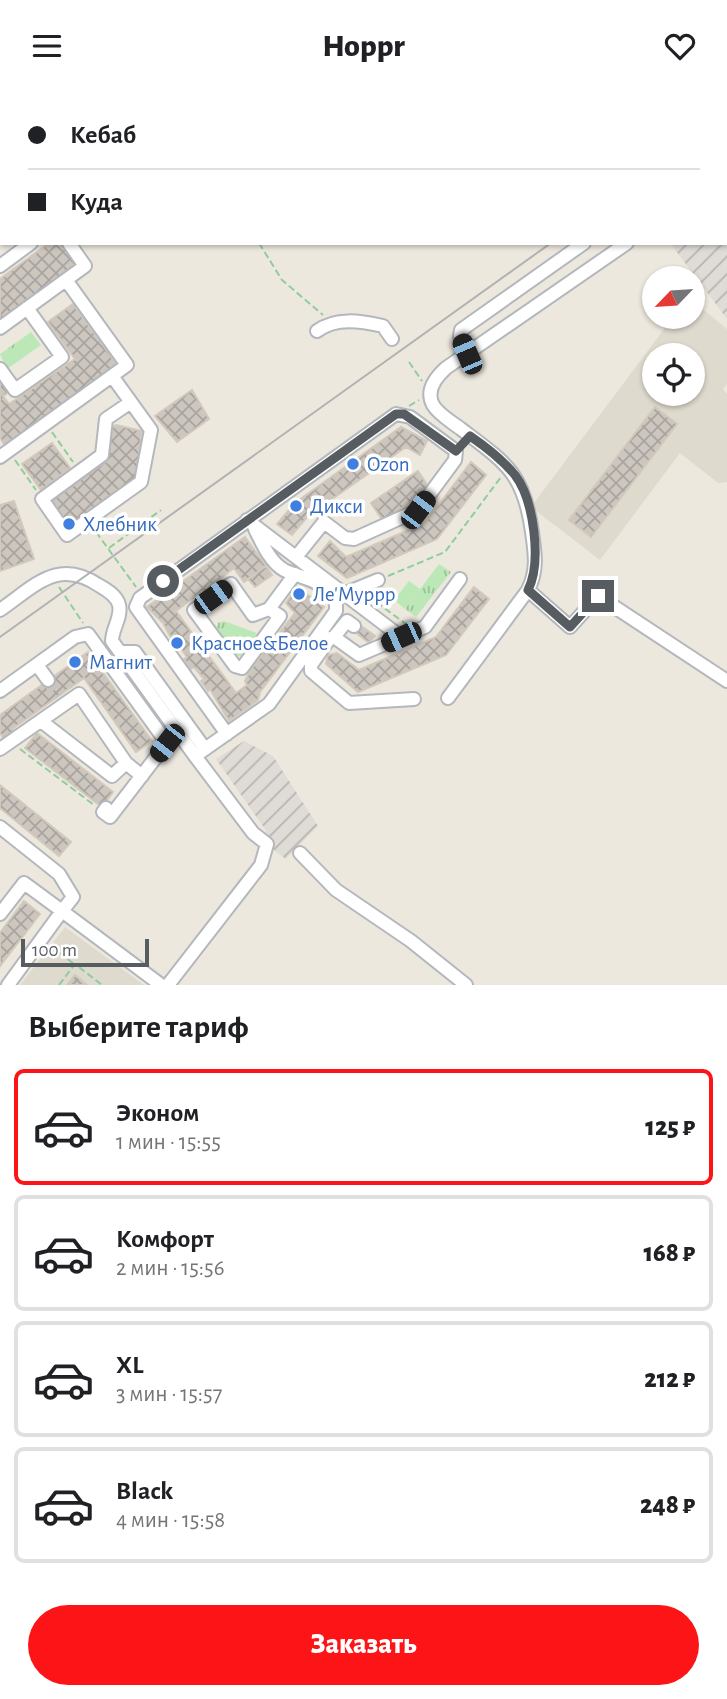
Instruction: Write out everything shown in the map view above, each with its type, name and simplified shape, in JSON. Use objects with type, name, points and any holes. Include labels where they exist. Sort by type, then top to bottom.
[{"type":"street","points":[[0,266],[27,245]]},
{"type":"street","points":[[0,328],[85,266],[70,245]]},
{"type":"street","points":[[467,354],[460,336],[461,330],[581,245]]},
{"type":"street","points":[[448,698],[528,590],[536,569],[529,510],[521,484],[508,468],[434,408],[430,394],[436,377],[624,245]]},
{"type":"street","points":[[4,454],[127,365],[66,280]]},
{"type":"street","points":[[0,369],[16,390],[62,356],[27,308]]},
{"type":"street","points":[[317,331],[333,321],[383,326],[392,339]]},
{"type":"street","points":[[112,376],[131,402],[151,430],[141,482],[67,535],[42,499],[102,454],[106,419],[131,402]]},
{"type":"street","points":[[120,607],[139,602],[396,414],[410,417],[456,451]]},
{"type":"street","points":[[296,557],[324,522],[345,538],[354,538],[418,510],[455,460],[456,451],[470,436]]},
{"type":"street","points":[[250,522],[324,579],[339,595]]},
{"type":"street","points":[[250,522],[273,567],[318,582],[401,637]]},
{"type":"street","points":[[0,610],[51,575],[75,573],[98,585],[116,598],[120,607],[111,639],[176,729],[200,753]]},
{"type":"street","points":[[269,608],[279,616],[242,668],[235,666],[194,610],[231,584],[253,615],[269,608],[295,574]]},
{"type":"street","points":[[334,638],[359,656],[425,627],[460,579]]},
{"type":"street","points":[[339,595],[378,580]]},
{"type":"street","points":[[528,590],[570,627],[598,596],[727,681]]},
{"type":"street","points":[[200,753],[269,704],[336,611],[339,595]]},
{"type":"street","points":[[139,602],[227,734]]},
{"type":"street","points":[[354,626],[347,621],[334,638],[330,638],[311,665],[312,671],[349,703],[414,699]]},
{"type":"street","points":[[0,691],[75,637],[88,634],[93,637],[167,743]]},
{"type":"street","points":[[120,652],[135,652],[254,833],[267,844],[265,859],[168,985]]},
{"type":"street","points":[[37,665],[48,680]]},
{"type":"street","points":[[0,749],[41,721],[62,700],[79,694],[126,763],[142,776]]},
{"type":"street","points":[[41,721],[111,776],[116,775],[126,763]]},
{"type":"street","points":[[104,810],[110,817],[176,729]]},
{"type":"street","points":[[0,827],[59,874],[73,897],[8,985]]},
{"type":"street","points":[[300,853],[336,890],[411,941],[466,985]]},
{"type":"street","points":[[0,913],[24,883],[161,985]]},
{"type":"path","points":[[260,245],[282,281],[333,321]]},
{"type":"path","points":[[396,414],[430,394],[409,362]]},
{"type":"path","points":[[46,424],[80,471]]},
{"type":"path","points":[[4,454],[42,499]]},
{"type":"path","points":[[378,580],[445,552],[508,468]]},
{"type":"path","points":[[108,548],[161,510]]},
{"type":"path","points":[[96,532],[139,602]]},
{"type":"path","points":[[57,584],[88,634]]},
{"type":"path","points":[[358,588],[415,631]]},
{"type":"path","points":[[12,742],[104,810]]},
{"type":"path","points":[[50,946],[102,985]]},
{"type":"path","points":[[59,985],[75,964]]},
{"type":"shaded area","points":[[672,245],[727,245],[727,319],[705,290],[705,266],[687,266]]},
{"type":"shaded area","points":[[705,311],[727,329],[727,384],[723,389],[727,394],[727,482],[718,483],[680,453],[600,560],[531,507],[642,358],[642,406],[705,406],[705,343],[654,343],[664,329],[705,329]]},
{"type":"shaded area","points":[[244,741],[273,756],[318,826],[286,859],[271,848],[265,829],[216,759]]},
{"type":"shaded area","points":[[65,927],[144,985],[20,985]]},
{"type":"green space","points":[[31,332],[41,345],[7,369],[0,354]]},
{"type":"green space","points":[[439,564],[451,572],[416,617],[405,609]]},
{"type":"green space","points":[[409,581],[420,589],[405,609],[394,600]]},
{"type":"green space","points":[[224,621],[257,633],[242,656],[236,656],[216,629],[218,623]]},
{"type":"building","points":[[46,245],[63,245],[77,264],[0,320],[0,279]]},
{"type":"building","points":[[73,304],[118,366],[6,447],[0,438],[0,380],[9,392],[3,396],[9,404],[75,359],[48,322]]},
{"type":"building","points":[[192,390],[209,419],[177,442],[155,416]]},
{"type":"building","points":[[655,407],[677,424],[591,537],[569,520]]},
{"type":"building","points":[[116,425],[142,431],[136,480],[69,527],[51,501],[108,460],[111,428]]},
{"type":"building","points":[[401,427],[427,441],[420,455],[406,447],[308,516],[292,535],[277,524],[295,503]]},
{"type":"building","points":[[52,443],[70,468],[41,490],[22,464]]},
{"type":"building","points":[[471,462],[486,475],[437,539],[347,578],[318,556],[330,541],[346,557],[425,523]]},
{"type":"building","points":[[418,471],[430,489],[383,521],[371,503]]},
{"type":"building","points":[[14,501],[34,559],[0,571],[0,505]]},
{"type":"building","points":[[245,537],[266,566],[244,582],[234,568],[211,585],[213,588],[203,595],[201,592],[176,611],[236,693],[247,685],[245,681],[251,669],[295,613],[286,603],[297,587],[324,607],[260,692],[258,700],[229,721],[210,689],[208,691],[201,681],[204,679],[194,667],[191,669],[184,659],[187,657],[179,646],[176,647],[163,623],[147,607]]},
{"type":"building","points":[[266,566],[272,575],[255,587],[248,579]]},
{"type":"building","points":[[474,587],[489,599],[446,655],[358,692],[326,664],[328,655],[337,653],[359,670],[436,637]]},
{"type":"building","points":[[357,623],[375,636],[369,643],[351,629]]},
{"type":"building","points":[[88,652],[152,741],[136,752],[84,678],[12,729],[14,732],[4,739],[0,733],[0,715]]},
{"type":"building","points":[[37,733],[113,792],[102,807],[25,748]]},
{"type":"building","points":[[0,785],[71,842],[59,856],[0,808]]},
{"type":"building","points":[[24,901],[40,914],[0,966],[0,933]]},
{"type":"building","points":[[75,975],[87,985],[67,985]]},
{"type":"tunnel","points":[[48,680],[59,696]]},
{"type":"tram line","points":[[0,637],[548,245]]},
{"type":"place","name":"Ozon","points":[[353,464]]},
{"type":"place","name":"Дикси","points":[[296,506]]},
{"type":"place","name":"Хлебник","points":[[69,524]]},
{"type":"place","name":"Ле'Муррр","points":[[299,594]]},
{"type":"place","name":"Красное&Белое","points":[[177,643]]},
{"type":"place","name":"Магнит","points":[[75,662]]},
{"type":"route","points":[[163,581],[396,414],[404,414],[456,451],[470,436],[493,453],[514,474],[525,495],[536,556],[536,569],[528,590],[570,627],[598,596]]}]
